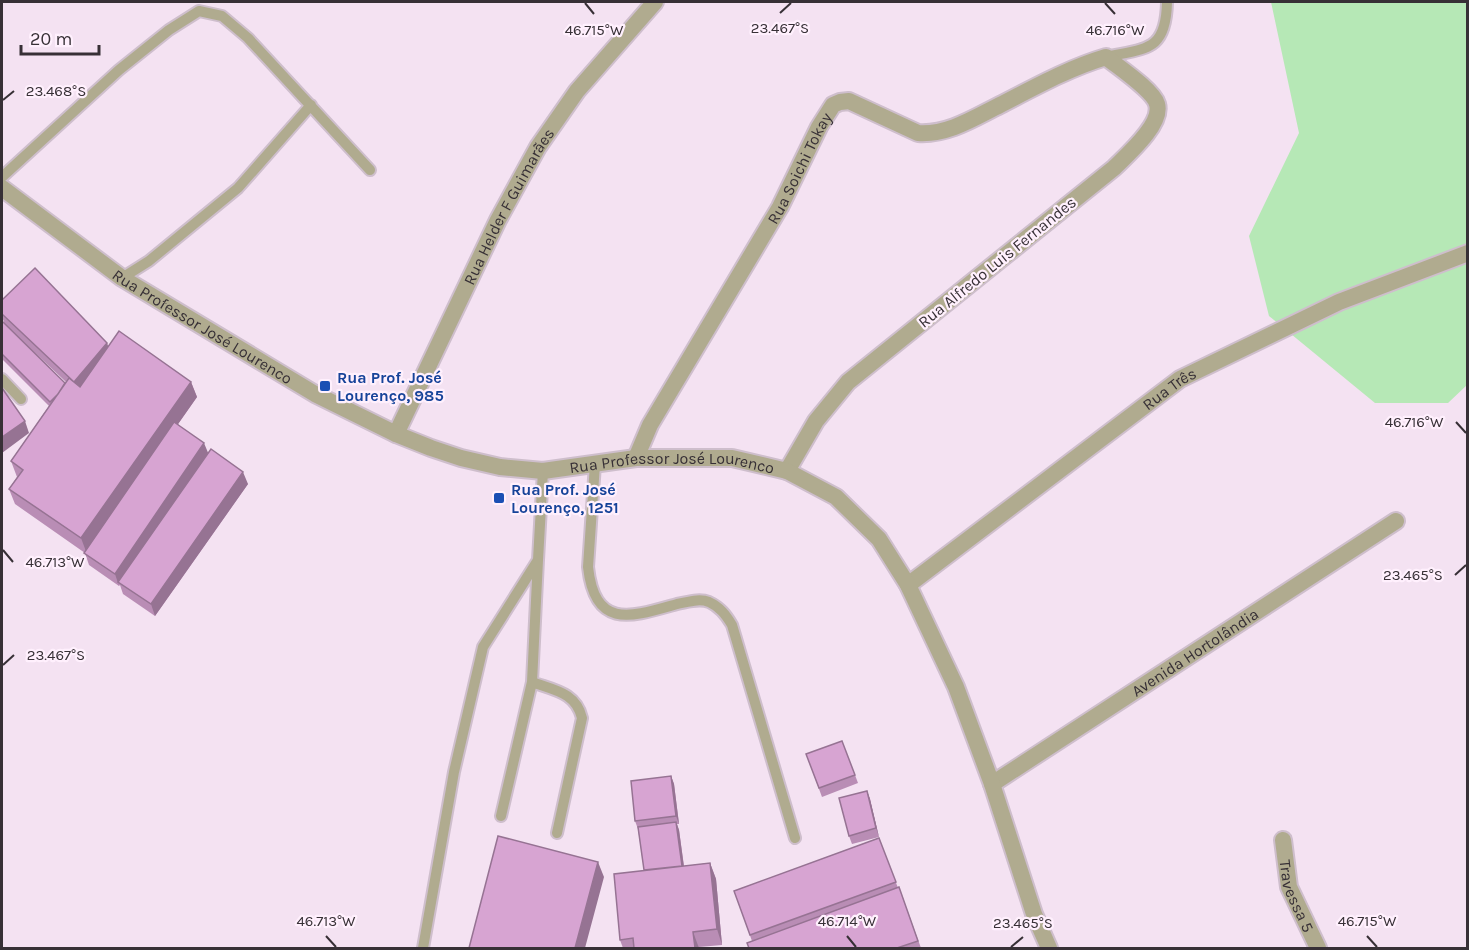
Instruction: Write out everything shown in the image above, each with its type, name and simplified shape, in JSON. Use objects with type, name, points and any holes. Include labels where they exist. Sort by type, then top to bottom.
[{"type":"street","name":"Rua Helder F Guimarães","points":[[396,434],[498,220],[537,147],[577,91],[655,2]]},
{"type":"street","name":"Rua Soichi Tokay","points":[[636,458],[650,425],[734,280],[780,207],[819,127],[833,105],[849,101],[918,133],[930,134],[967,122],[1083,64],[1106,57]]},
{"type":"street","name":"Rua Alfredo Luis Fernandes","points":[[787,471],[816,421],[848,382],[1114,168],[1136,146],[1156,117],[1157,105],[1150,94],[1106,57]]},
{"type":"street","name":"Rua Professor José Lourenco","points":[[2,188],[122,278],[315,394],[396,434],[461,458],[500,467],[543,471],[636,458],[732,458],[787,471],[837,497],[879,539],[908,585],[956,687],[992,784],[1034,914],[1049,948]]},
{"type":"street","name":"Rua Três","points":[[908,585],[1180,379],[1339,302],[1467,253]]},
{"type":"street","name":"Avenida Hortolândia","points":[[992,784],[1396,520]]},
{"type":"street","name":"Travessa 5","points":[[1283,840],[1289,888],[1318,948]]},
{"type":"lane","points":[[1106,57],[1146,49],[1156,42],[1167,22],[1167,2]]},
{"type":"lane","points":[[2,177],[119,70],[152,43],[199,11],[222,16],[248,38],[370,170]]},
{"type":"lane","points":[[122,278],[149,261],[238,188],[311,105]]},
{"type":"lane","points":[[2,379],[21,399]]},
{"type":"lane","points":[[594,464],[588,567],[595,597],[607,610],[622,616],[637,615],[693,600],[708,601],[721,609],[732,625],[795,838]]},
{"type":"lane","points":[[501,816],[532,682],[543,471]]},
{"type":"lane","points":[[423,948],[454,772],[483,647],[538,560]]},
{"type":"lane","points":[[532,682],[567,695],[574,700],[582,718],[557,833]]},
{"type":"green space","points":[[1271,2],[1467,2],[1467,385],[1448,403],[1375,403],[1269,316],[1249,236],[1299,133]]},
{"type":"building","points":[[35,268],[107,343],[74,382],[2,314],[2,300]]},
{"type":"building","points":[[3,322],[65,383],[50,402],[2,354]]},
{"type":"building","points":[[119,331],[191,382],[81,538],[9,489],[23,470],[11,461],[69,378],[80,387]]},
{"type":"building","points":[[2,388],[25,421],[2,437]]},
{"type":"building","points":[[174,422],[204,443],[115,574],[84,553]]},
{"type":"building","points":[[211,449],[243,472],[151,604],[118,582]]},
{"type":"building","points":[[842,741],[855,775],[819,788],[806,754]]},
{"type":"building","points":[[671,776],[676,816],[635,821],[631,781]]},
{"type":"building","points":[[867,791],[876,828],[849,836],[839,798]]},
{"type":"building","points":[[676,822],[682,866],[644,870],[638,827]]},
{"type":"building","points":[[498,836],[598,862],[575,948],[469,948]]},
{"type":"building","points":[[879,838],[896,882],[750,935],[734,891]]},
{"type":"building","points":[[710,863],[717,929],[693,932],[695,948],[634,948],[633,938],[620,940],[614,874]]},
{"type":"building","points":[[899,887],[918,941],[897,948],[749,948],[747,943]]},
{"type":"place","name":"Rua Prof. José Lourenço, 985","points":[[325,386]]},
{"type":"place","name":"Rua Prof. José Lourenço, 1251","points":[[499,498]]}]
